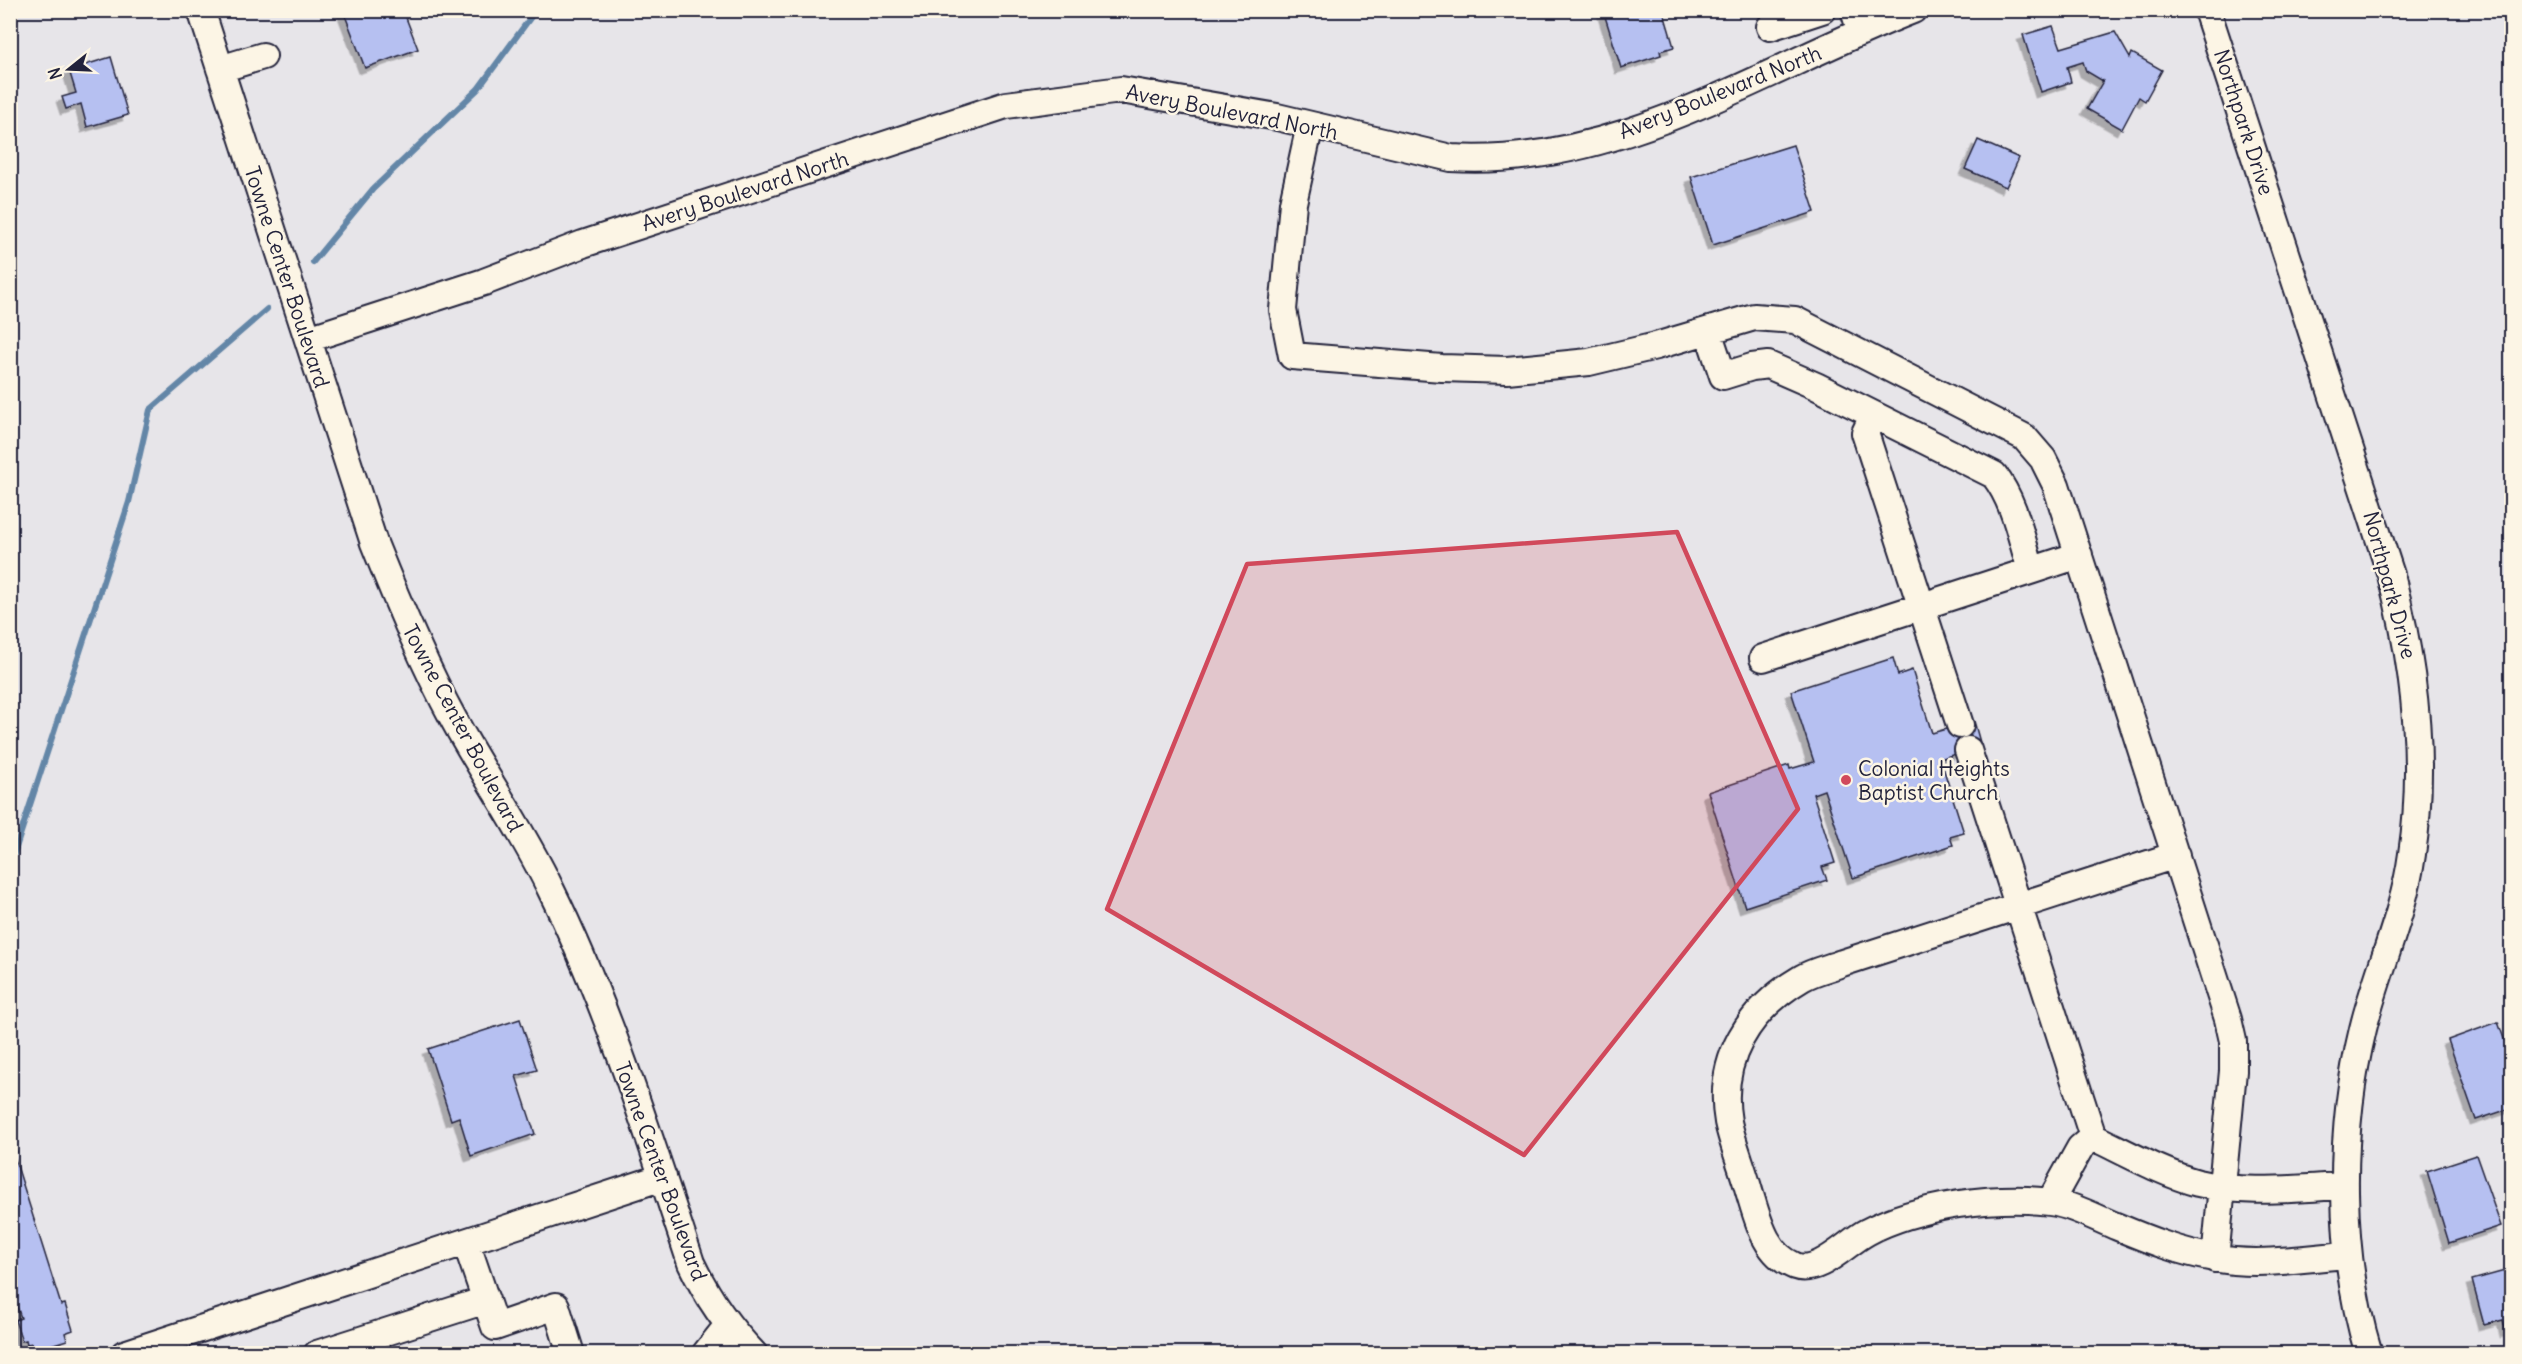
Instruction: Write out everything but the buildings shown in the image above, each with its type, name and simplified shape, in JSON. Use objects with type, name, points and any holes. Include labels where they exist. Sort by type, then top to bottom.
[{"type":"street","name":"Towne Center Boulevard","points":[[201,10],[374,543],[402,613],[455,721],[531,853],[567,924],[619,1054],[691,1263],[703,1289],[728,1325],[754,1353]]},
{"type":"street","points":[[1770,27],[1822,10]]},
{"type":"street","name":"Avery Boulevard North","points":[[308,339],[484,282],[594,240],[1006,105],[1121,90],[1277,117],[1451,158],[1477,159],[1542,154],[1593,143],[1693,108],[1858,21],[1914,10]]},
{"type":"street","name":"Northpark Drive","points":[[2207,10],[2391,575],[2405,629],[2414,680],[2419,742],[2418,798],[2412,856],[2396,925],[2363,1029],[2350,1104],[2345,1186],[2349,1255],[2355,1298],[2369,1353]]},
{"type":"street","points":[[220,69],[263,56]]},
{"type":"street","points":[[1310,124],[1293,203],[1283,310],[1292,356],[1442,368],[1507,370],[1589,362],[1754,317],[1795,320],[2024,437],[2043,459],[2056,485],[2079,555],[2176,855],[2233,1041],[2216,1259]]},
{"type":"street","points":[[1708,331],[1723,376],[1767,365],[1816,386],[1994,475],[2005,489],[2031,570]]},
{"type":"street","points":[[1873,416],[1865,433],[1960,725]]},
{"type":"street","points":[[1762,658],[2079,555]]},
{"type":"street","points":[[1968,750],[2093,1137],[2180,1177],[2223,1187],[2248,1190],[2345,1186]]},
{"type":"street","points":[[2176,855],[1833,966],[1804,977],[1772,998],[1742,1035],[1732,1057],[1726,1089],[1728,1122],[1767,1241],[1778,1256],[1798,1267],[1823,1263],[1865,1233],[1919,1211],[1960,1204],[2050,1202],[2078,1210],[2158,1244],[2216,1259],[2257,1261],[2349,1255]]},
{"type":"street","points":[[2050,1202],[2079,1148],[2093,1137]]},
{"type":"street","points":[[124,1353],[172,1346],[466,1242],[663,1177]]},
{"type":"street","points":[[466,1242],[495,1327],[556,1306],[571,1353]]},
{"type":"street","points":[[317,1353],[486,1300]]},
{"type":"street","points":[[705,1353],[728,1325]]},
{"type":"highlighted area","points":[[1677,532],[1798,809],[1524,1155],[1107,909],[1247,564]]},
{"type":"waterway","points":[[313,262],[373,189],[478,89],[536,10]]},
{"type":"waterway","points":[[10,866],[129,502],[150,410],[267,309]]},
{"type":"place","name":"Colonial Heights Baptist Church","points":[[1846,780]]}]
